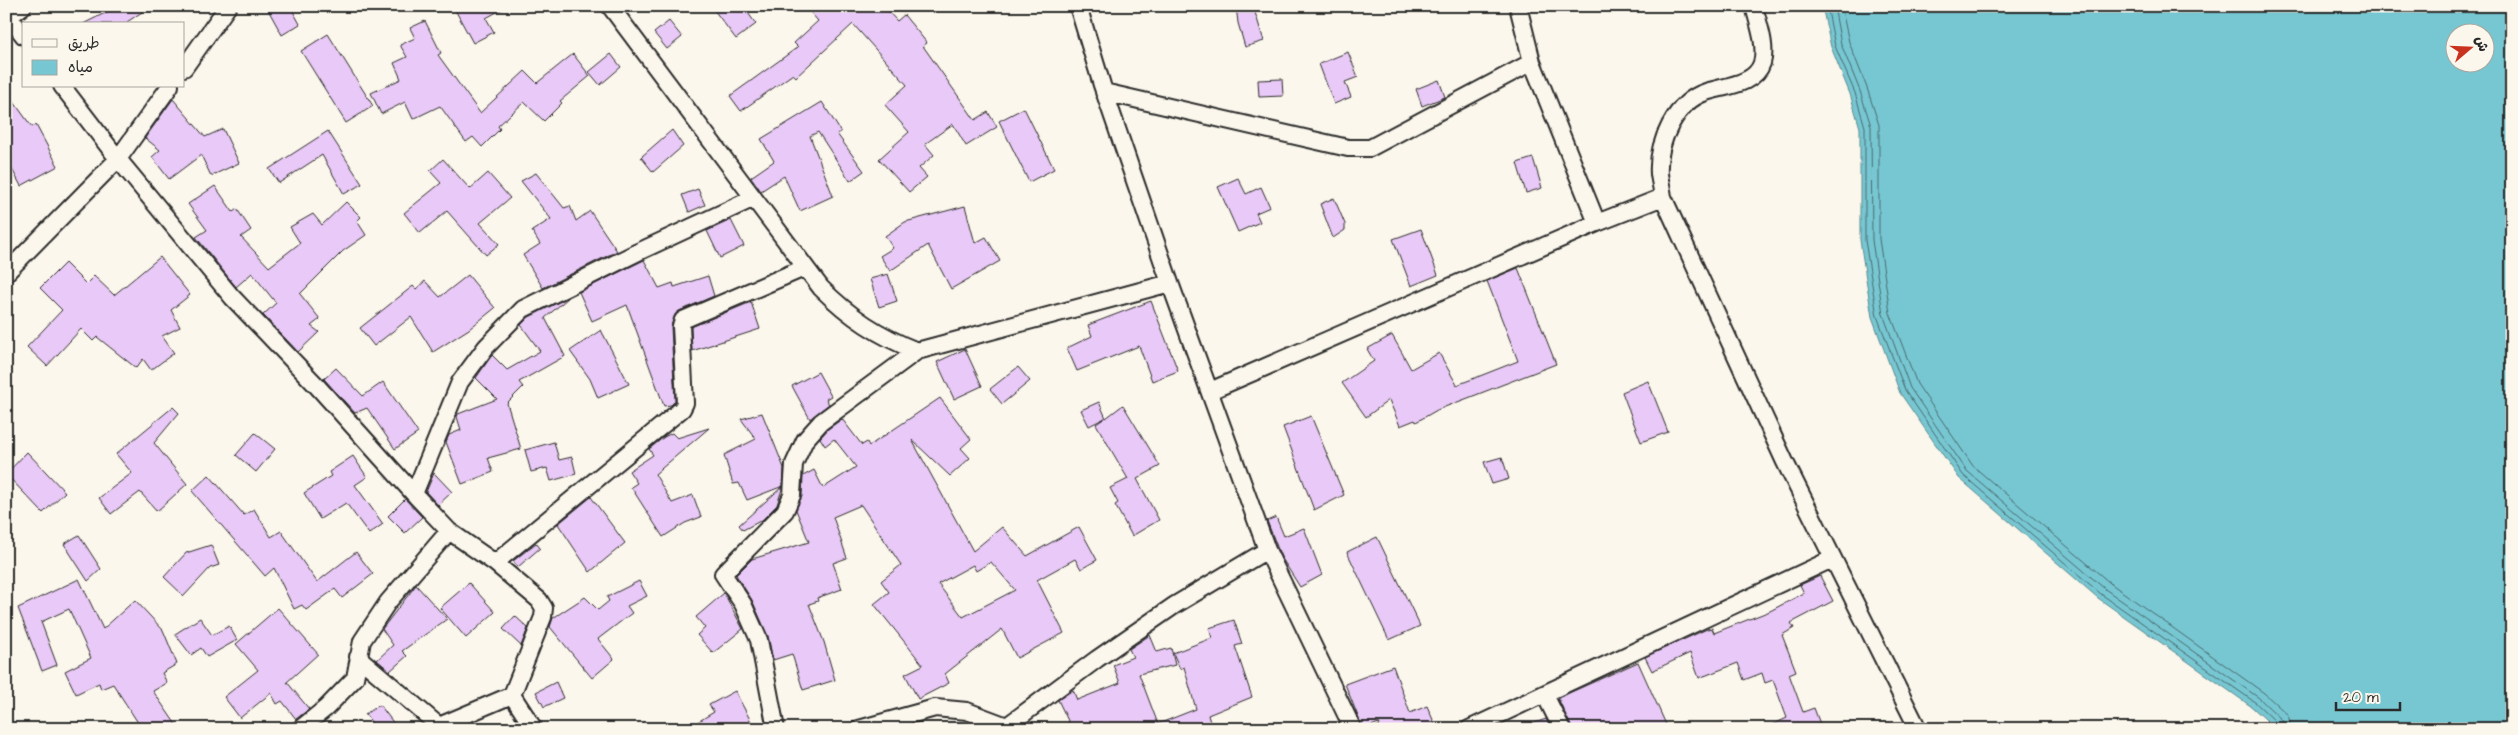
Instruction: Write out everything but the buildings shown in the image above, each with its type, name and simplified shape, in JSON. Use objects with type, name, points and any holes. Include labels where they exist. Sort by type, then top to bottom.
[{"type":"street","points":[[22,6],[8,15],[22,33]]},
{"type":"street","points":[[185,67],[228,6]]},
{"type":"street","points":[[610,6],[804,268],[839,306],[869,329],[917,351]]},
{"type":"street","points":[[1078,6],[1104,92],[1170,282],[1267,550],[1353,729]]},
{"type":"street","points":[[1518,6],[1532,62],[1597,223]]},
{"type":"street","points":[[1754,6],[1762,41],[1762,63],[1752,77],[1705,92],[1682,107],[1671,125],[1661,150],[1659,173],[1663,197],[1832,559],[1918,729]]},
{"type":"street","points":[[1104,92],[1348,148],[1370,148],[1532,62]]},
{"type":"street","points":[[64,88],[118,159],[232,296],[317,386],[414,494],[449,531],[495,563],[539,600],[544,608],[543,617],[512,695],[438,726],[358,657]]},
{"type":"street","points":[[6,273],[118,159],[169,88]]},
{"type":"street","points":[[1210,391],[1597,223],[1663,197]]},
{"type":"street","points":[[414,494],[465,374],[486,346],[523,310],[629,256],[752,199]]},
{"type":"street","points":[[495,563],[682,409],[685,403],[681,326],[683,320],[804,268]]},
{"type":"street","points":[[776,729],[759,640],[743,604],[723,574],[785,511],[792,495],[794,464],[804,440],[821,422],[917,351],[1170,282]]},
{"type":"street","points":[[300,729],[326,708],[355,678],[362,641],[388,602],[449,531]]},
{"type":"street","points":[[859,729],[935,708],[967,711],[1008,728],[1097,660],[1175,605],[1267,550]]},
{"type":"street","points":[[1469,729],[1832,559]]},
{"type":"street","points":[[512,695],[534,729]]},
{"type":"street","points":[[1545,695],[1562,729]]},
{"type":"water","points":[[1822,6],[2512,6],[2512,729],[2276,729],[2252,707],[2098,598],[1959,478],[1900,393],[1872,317],[1860,240],[1860,128],[1850,94],[1831,47]]}]
